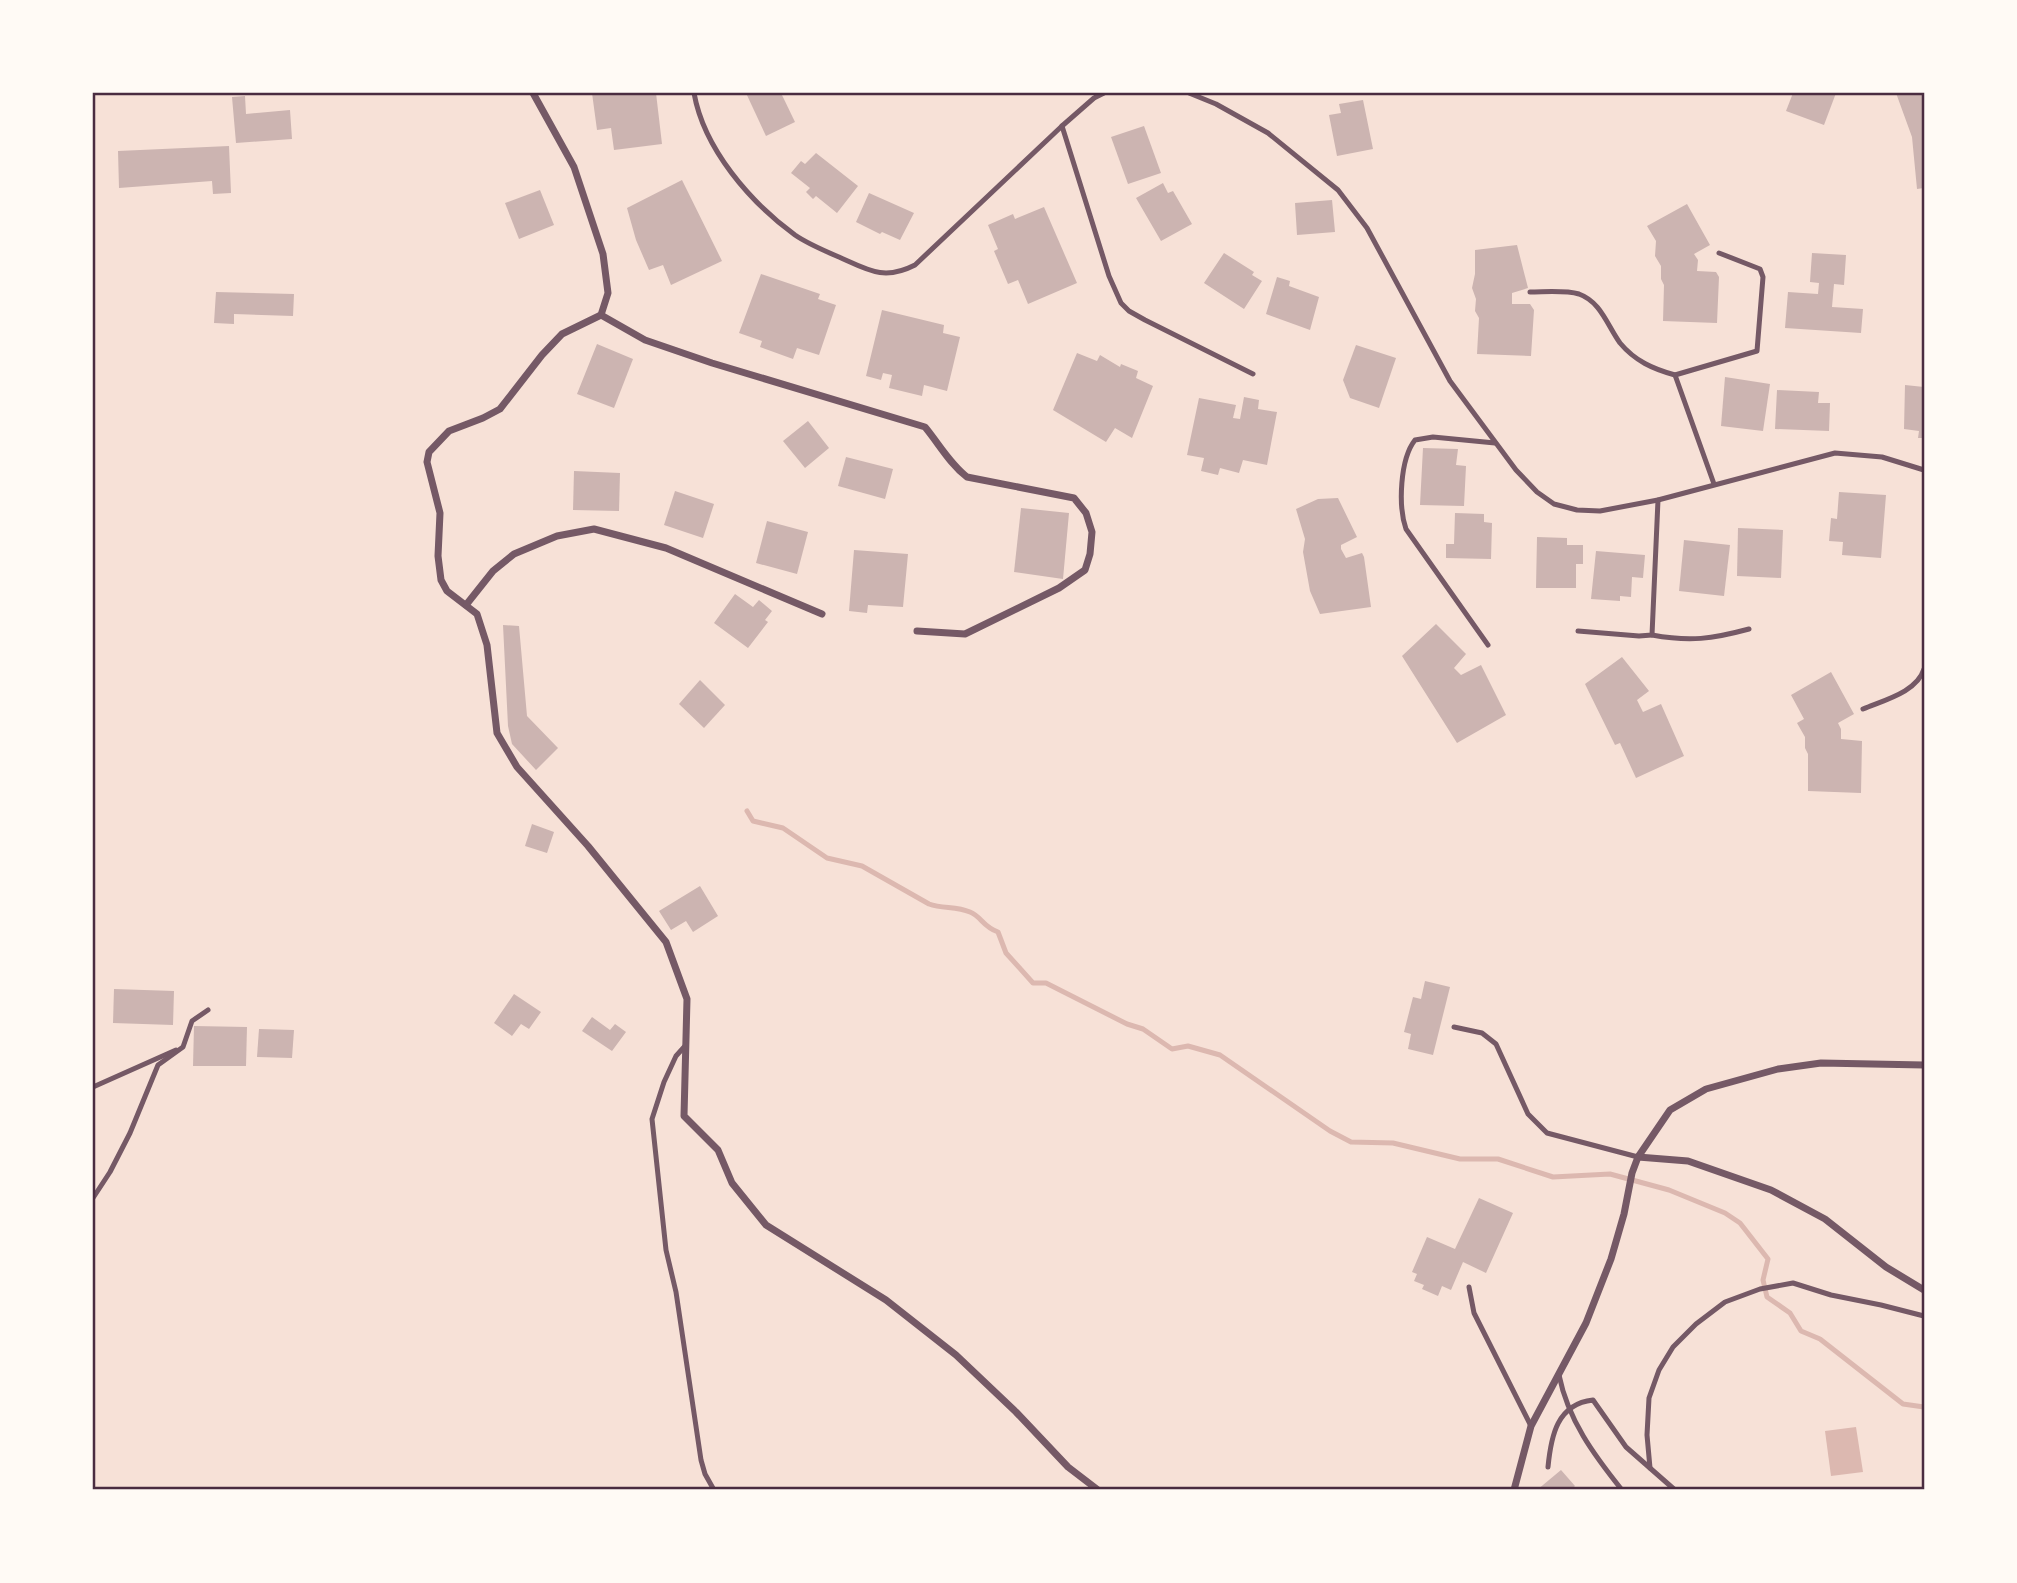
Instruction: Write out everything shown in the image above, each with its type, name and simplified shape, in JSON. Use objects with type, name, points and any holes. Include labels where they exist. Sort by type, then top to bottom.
[{"type":"street","points":[[533,93],[574,167],[603,254],[608,293],[601,315],[562,334],[500,408],[449,431],[429,452],[427,462],[440,513],[438,556],[441,580],[447,591],[477,614],[487,645],[497,733],[517,767],[588,846],[666,942],[687,999],[684,1116],[718,1150],[732,1183],[766,1225],[886,1300],[956,1355],[1016,1412],[1068,1467],[1098,1490]]},
{"type":"street","points":[[601,315],[656,344],[925,427],[942,447],[953,467],[967,477],[1074,498],[1086,513],[1093,532],[1085,570],[1059,588],[965,634],[917,631]]},
{"type":"street","points":[[466,605],[493,571],[514,554],[557,536],[594,529],[666,548],[822,614]]},
{"type":"street","points":[[1514,1490],[1531,1426],[1586,1323],[1611,1259],[1638,1157],[1670,1110],[1706,1089],[1778,1069],[1821,1063],[1924,1065]]},
{"type":"street","points":[[1638,1157],[1688,1161],[1771,1190],[1825,1219],[1886,1267],[1924,1290]]},
{"type":"lane","points":[[694,93],[703,127],[729,168],[754,198],[796,236],[853,264],[882,274],[899,273],[915,265],[1062,126],[1094,98],[1104,93]]},
{"type":"lane","points":[[1189,93],[1216,104],[1268,133],[1338,190],[1367,228],[1450,381],[1495,443],[1537,492],[1554,503],[1577,510],[1600,511],[1658,500],[1835,453],[1882,457],[1924,470]]},
{"type":"lane","points":[[1062,126],[1109,276],[1121,303],[1129,311],[1253,374]]},
{"type":"lane","points":[[1530,292],[1577,293],[1593,301],[1631,354],[1651,369],[1675,375],[1757,351],[1763,277],[1760,269],[1719,253]]},
{"type":"lane","points":[[1675,375],[1714,484]]},
{"type":"lane","points":[[1488,645],[1406,529],[1401,514],[1406,459],[1408,449],[1415,440],[1433,437],[1495,443]]},
{"type":"lane","points":[[1652,635],[1658,500]]},
{"type":"lane","points":[[1578,631],[1652,635],[1684,641],[1720,637],[1749,629]]},
{"type":"lane","points":[[1863,709],[1914,686],[1922,678],[1924,669]]},
{"type":"lane","points":[[93,1198],[130,1133],[158,1065],[183,1047],[192,1021],[208,1010]]},
{"type":"lane","points":[[1454,1027],[1482,1033],[1496,1044],[1528,1114],[1547,1133],[1638,1157]]},
{"type":"lane","points":[[687,1043],[676,1056],[664,1082],[652,1119],[666,1250],[676,1292],[701,1460],[714,1490]]},
{"type":"lane","points":[[93,1087],[183,1047]]},
{"type":"lane","points":[[1650,1468],[1648,1398],[1659,1370],[1673,1348],[1696,1324],[1725,1302],[1760,1289],[1793,1283],[1831,1295],[1924,1316]]},
{"type":"lane","points":[[1469,1287],[1474,1313],[1531,1426]]},
{"type":"lane","points":[[1559,1371],[1568,1408],[1600,1462],[1622,1490]]},
{"type":"lane","points":[[1548,1467],[1550,1443],[1568,1408],[1581,1401],[1593,1400],[1626,1447],[1675,1490]]},
{"type":"shaded area","points":[[1856,1427],[1863,1472],[1831,1476],[1825,1431]]},
{"type":"building","points":[[592,93],[656,93],[662,144],[614,150],[611,128],[597,130]]},
{"type":"building","points":[[746,93],[781,93],[795,122],[766,136]]},
{"type":"building","points":[[1793,93],[1836,93],[1824,125],[1786,111]]},
{"type":"building","points":[[1896,93],[1924,93],[1924,188],[1917,189],[1912,137]]},
{"type":"building","points":[[245,96],[246,114],[290,110],[292,139],[236,143],[232,97]]},
{"type":"building","points":[[1363,100],[1373,149],[1337,156],[1329,115],[1341,113],[1339,104]]},
{"type":"building","points":[[1144,126],[1161,173],[1128,184],[1111,137]]},
{"type":"building","points":[[229,146],[231,193],[213,194],[212,181],[119,188],[118,151]]},
{"type":"building","points":[[816,153],[858,186],[837,213],[816,196],[813,199],[806,192],[810,188],[791,173],[801,161],[805,164]]},
{"type":"building","points":[[682,180],[722,261],[671,285],[663,265],[649,270],[636,240],[627,208]]},
{"type":"building","points":[[1163,183],[1168,193],[1173,191],[1192,224],[1161,241],[1136,198]]},
{"type":"building","points":[[540,190],[554,225],[519,239],[505,203]]},
{"type":"building","points":[[869,193],[914,213],[900,240],[856,222]]},
{"type":"building","points":[[1332,200],[1335,232],[1297,235],[1295,203]]},
{"type":"building","points":[[1687,204],[1710,245],[1694,254],[1698,260],[1697,271],[1716,272],[1719,277],[1717,323],[1663,321],[1664,285],[1661,266],[1655,256],[1656,241],[1647,226]]},
{"type":"building","points":[[1044,207],[1077,283],[1028,304],[1018,280],[1008,284],[994,251],[998,249],[988,225],[1013,214],[1015,219]]},
{"type":"building","points":[[1517,245],[1528,288],[1512,293],[1512,304],[1530,304],[1534,310],[1531,356],[1477,354],[1479,318],[1475,311],[1476,299],[1472,288],[1475,250]]},
{"type":"building","points":[[1224,253],[1254,272],[1252,275],[1262,281],[1244,309],[1204,283]]},
{"type":"building","points":[[1812,253],[1846,255],[1844,285],[1834,284],[1832,307],[1863,309],[1861,333],[1785,328],[1788,292],[1818,294],[1819,283],[1810,282]]},
{"type":"building","points":[[761,274],[820,294],[818,299],[836,305],[819,355],[797,348],[793,359],[760,347],[762,341],[739,333]]},
{"type":"building","points":[[1277,277],[1290,281],[1289,286],[1319,297],[1310,330],[1266,314]]},
{"type":"building","points":[[216,292],[294,294],[293,316],[234,314],[234,324],[214,323]]},
{"type":"building","points":[[882,310],[944,325],[943,333],[960,337],[947,391],[924,385],[922,396],[889,388],[892,375],[883,373],[881,380],[866,376]]},
{"type":"building","points":[[597,344],[633,359],[614,408],[577,394]]},
{"type":"building","points":[[1356,345],[1396,358],[1379,408],[1350,398],[1343,380]]},
{"type":"building","points":[[1077,353],[1097,361],[1100,355],[1120,367],[1121,364],[1138,371],[1136,378],[1153,386],[1132,438],[1115,428],[1106,442],[1053,410]]},
{"type":"building","points":[[1725,377],[1770,384],[1763,431],[1721,426]]},
{"type":"building","points":[[1905,385],[1924,387],[1924,438],[1918,438],[1919,431],[1904,429]]},
{"type":"building","points":[[1777,390],[1819,392],[1818,403],[1830,403],[1829,431],[1775,429]]},
{"type":"building","points":[[1244,397],[1259,400],[1258,409],[1277,412],[1267,465],[1243,460],[1239,473],[1220,468],[1218,475],[1201,471],[1204,458],[1187,455],[1199,398],[1236,405],[1233,418],[1240,419]]},
{"type":"building","points":[[808,421],[829,448],[805,468],[783,441]]},
{"type":"building","points":[[1423,448],[1458,449],[1456,465],[1466,466],[1464,506],[1420,505]]},
{"type":"building","points":[[846,457],[893,469],[885,499],[838,486]]},
{"type":"building","points":[[574,471],[620,473],[619,511],[573,510]]},
{"type":"building","points":[[675,491],[714,504],[703,538],[664,525]]},
{"type":"building","points":[[1839,492],[1886,495],[1881,558],[1842,555],[1843,542],[1829,541],[1831,518],[1837,519]]},
{"type":"building","points":[[1338,498],[1357,537],[1341,545],[1341,549],[1346,558],[1362,553],[1371,607],[1320,614],[1310,591],[1303,552],[1305,539],[1296,509],[1318,499]]},
{"type":"building","points":[[1021,508],[1069,513],[1063,579],[1014,572]]},
{"type":"building","points":[[1455,513],[1484,514],[1484,522],[1492,523],[1491,559],[1446,558],[1446,544],[1454,544]]},
{"type":"building","points":[[767,521],[808,532],[797,574],[756,563]]},
{"type":"building","points":[[1738,528],[1783,530],[1781,578],[1737,576]]},
{"type":"building","points":[[1537,537],[1567,538],[1567,545],[1583,545],[1583,564],[1576,564],[1576,588],[1536,588]]},
{"type":"building","points":[[1684,540],[1730,545],[1724,596],[1679,591]]},
{"type":"building","points":[[854,550],[908,554],[903,607],[868,605],[867,613],[849,611]]},
{"type":"building","points":[[1596,551],[1645,555],[1643,578],[1632,577],[1631,597],[1620,596],[1620,601],[1591,599]]},
{"type":"building","points":[[735,594],[753,607],[759,600],[772,611],[765,620],[768,622],[748,648],[714,623]]},
{"type":"building","points":[[1436,624],[1466,654],[1454,668],[1461,675],[1481,665],[1506,715],[1457,743],[1402,656]]},
{"type":"building","points":[[503,625],[519,626],[527,716],[558,748],[536,770],[512,744],[508,726]]},
{"type":"building","points":[[1622,657],[1649,691],[1637,700],[1643,712],[1661,704],[1684,756],[1636,778],[1620,743],[1615,745],[1585,684]]},
{"type":"building","points":[[1831,672],[1854,714],[1838,723],[1841,739],[1862,741],[1861,793],[1808,791],[1808,754],[1805,737],[1797,723],[1804,719],[1791,695]]},
{"type":"building","points":[[700,680],[725,705],[704,728],[679,704]]},
{"type":"building","points":[[532,824],[554,832],[547,853],[525,846]]},
{"type":"building","points":[[700,886],[718,916],[693,932],[686,921],[671,930],[659,911]]},
{"type":"building","points":[[1425,981],[1450,987],[1433,1055],[1408,1049],[1411,1034],[1404,1032],[1413,997],[1421,999]]},
{"type":"building","points":[[114,989],[174,991],[173,1025],[113,1023]]},
{"type":"building","points":[[514,994],[541,1012],[529,1029],[521,1024],[512,1036],[494,1023]]},
{"type":"building","points":[[592,1017],[610,1030],[615,1024],[626,1032],[612,1051],[582,1031]]},
{"type":"building","points":[[194,1026],[247,1027],[246,1066],[193,1066]]},
{"type":"building","points":[[259,1029],[294,1030],[292,1058],[257,1057]]},
{"type":"building","points":[[1479,1198],[1513,1213],[1486,1273],[1463,1262],[1451,1290],[1442,1286],[1438,1296],[1422,1289],[1424,1285],[1414,1281],[1417,1274],[1412,1272],[1427,1237],[1455,1249]]},
{"type":"building","points":[[1561,1470],[1575,1486],[1571,1490],[1537,1490]]},
{"type":"waterway","points":[[747,811],[753,821],[783,828],[827,858],[862,866],[929,904],[974,914],[998,932],[1006,953],[1033,983],[1046,983],[1127,1024],[1143,1029],[1172,1049],[1188,1046],[1220,1055],[1330,1131],[1351,1142],[1393,1143],[1460,1159],[1498,1159],[1553,1177],[1610,1174],[1669,1190],[1725,1213],[1740,1223],[1768,1259],[1763,1280],[1767,1297],[1790,1313],[1801,1331],[1820,1339],[1903,1404],[1924,1407]]}]
